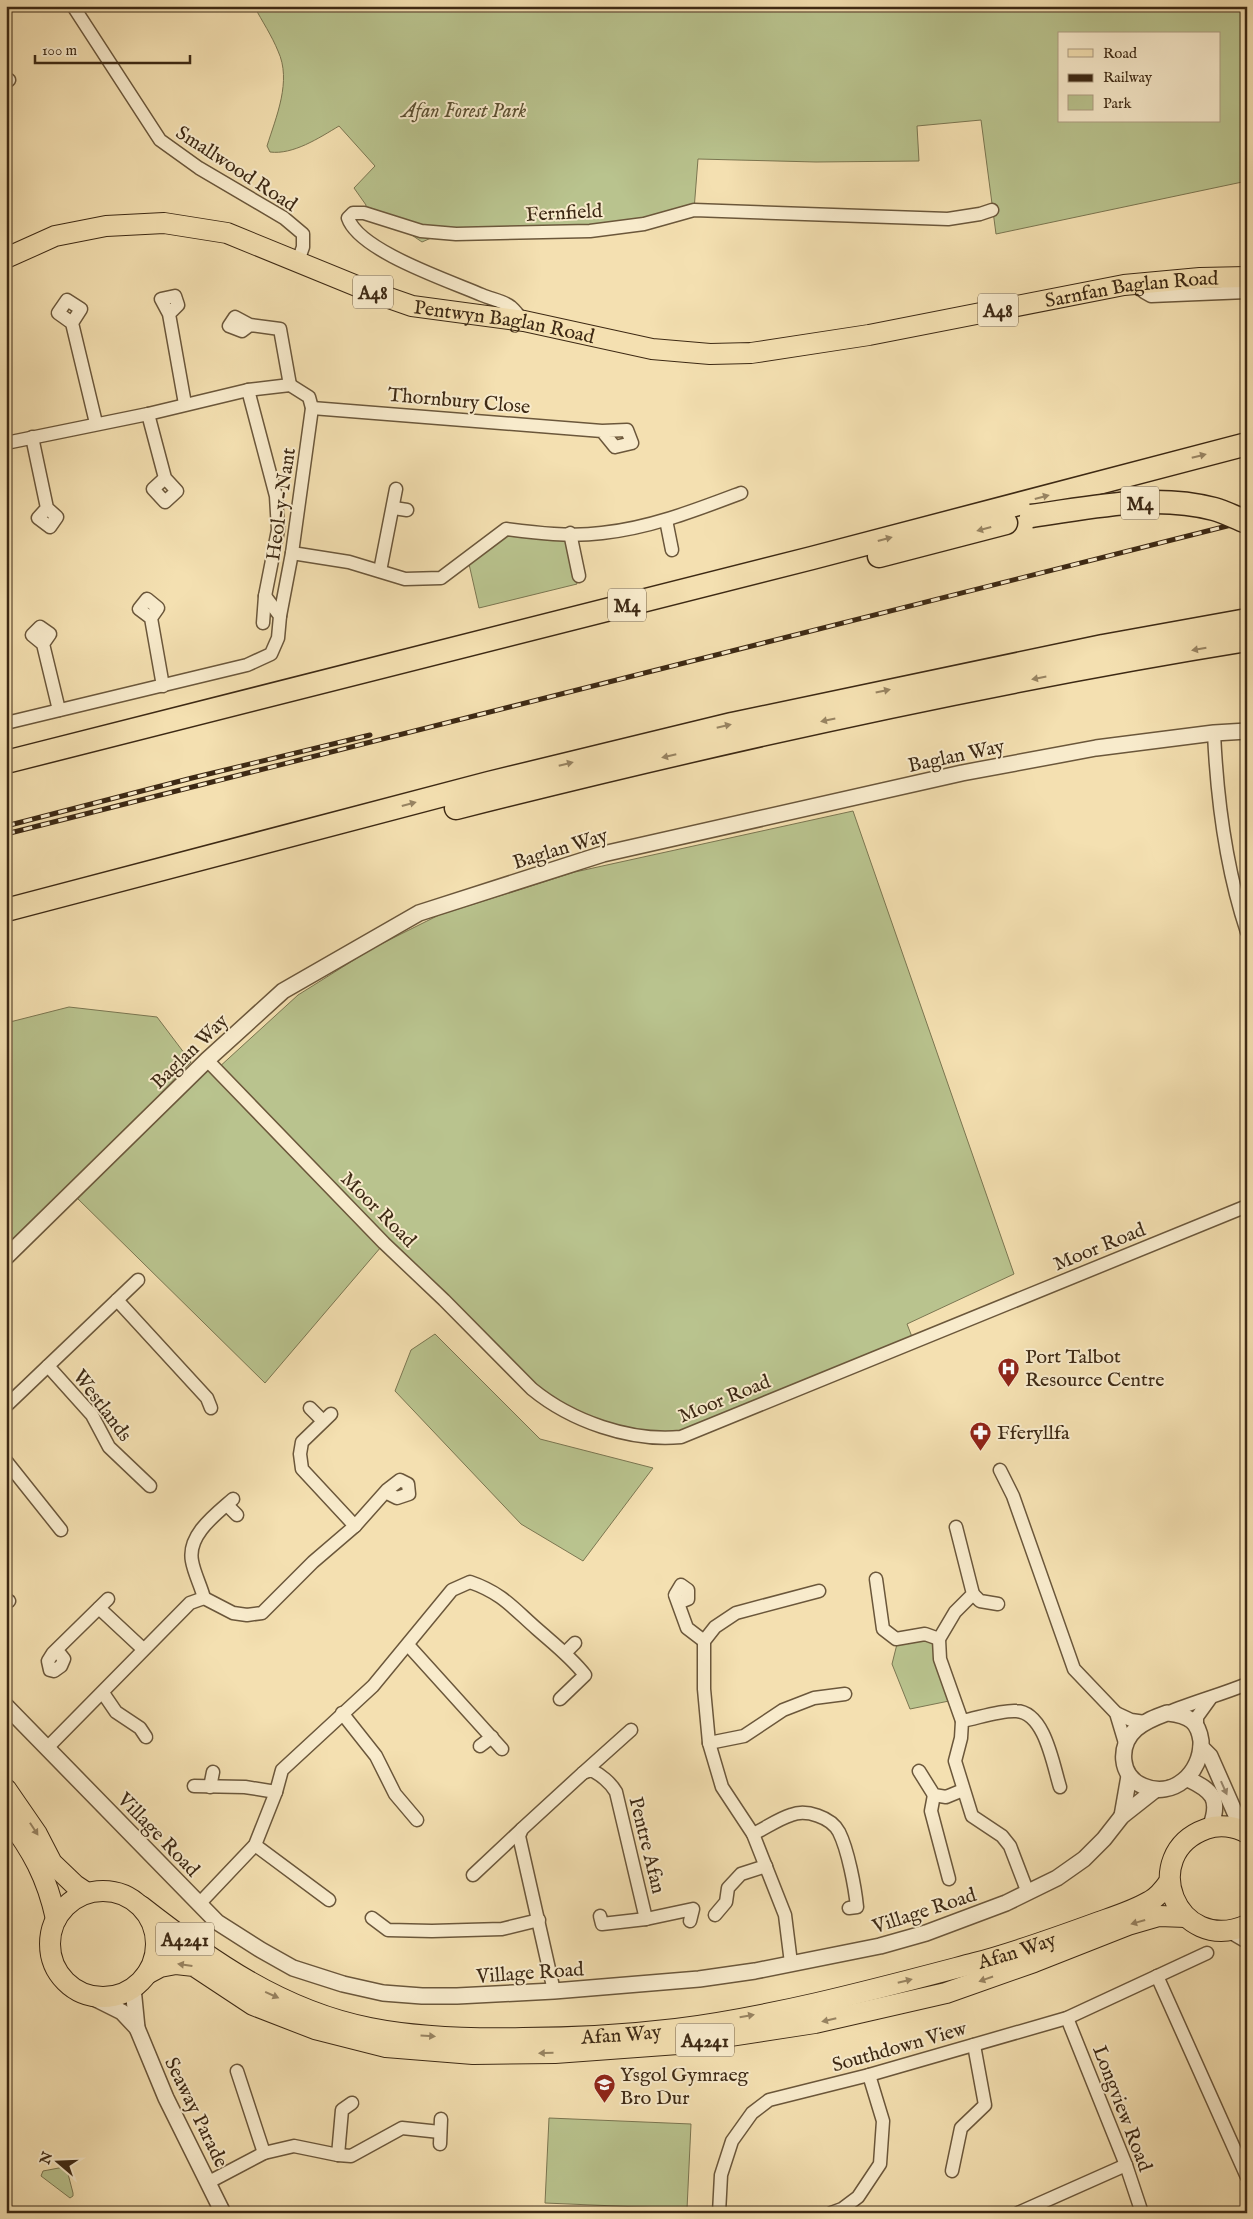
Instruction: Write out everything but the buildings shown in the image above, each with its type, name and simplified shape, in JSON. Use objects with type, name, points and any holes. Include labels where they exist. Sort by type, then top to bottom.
[{"type":"highway","name":"M4","points":[[6,762],[812,558],[1247,444]]},
{"type":"highway","name":"M4","points":[[6,777],[926,545],[1031,516],[1123,503],[1166,502],[1214,509],[1247,522]]},
{"type":"highway","points":[[6,910],[498,781],[723,726],[1103,646],[1247,620]]},
{"type":"highway","points":[[6,922],[521,792],[726,743],[985,688],[1247,640]]},
{"type":"main road","name":"Pentwyn Baglan Road","points":[[6,258],[63,235],[106,226],[164,223],[227,233],[369,291],[412,306],[524,321],[652,349],[710,354],[751,353]]},
{"type":"main road","name":"Sarnfan Baglan Road","points":[[751,353],[869,335],[1141,284],[1200,278],[1247,277]]},
{"type":"main road","points":[[6,1789],[37,1834],[52,1863],[75,1885],[87,1893]]},
{"type":"main road","name":"A4241","points":[[6,1816],[27,1844],[40,1868],[50,1891],[56,1919]]},
{"type":"main road","name":"A4241","points":[[1238,1928],[1206,1929],[1186,1917],[1174,1901],[1169,1882],[1174,1858],[1180,1848],[1193,1835],[1210,1828],[1227,1826],[1245,1832]]},
{"type":"main road","name":"Afan Way","points":[[141,1906],[230,1971],[267,1993],[317,2014],[369,2028],[419,2035],[473,2039],[557,2038],[677,2029],[812,2005],[1027,1949],[1152,1901],[1169,1882]]},
{"type":"main road","name":"A4241","points":[[101,1890],[129,1897],[141,1906],[150,1918],[155,1932],[156,1946],[153,1961],[140,1981],[118,1995],[102,1997],[86,1994],[70,1986],[58,1972],[51,1955],[50,1937],[56,1919],[74,1899],[87,1893],[101,1890]]},
{"type":"main road","name":"Afan Way","points":[[140,1981],[160,1967],[176,1964],[194,1966],[253,2005],[315,2029],[386,2047],[473,2054],[555,2053],[678,2044],[815,2023],[946,1993],[1034,1962],[1128,1925],[1159,1916],[1186,1917]]},
{"type":"street","name":"Smallwood Road","points":[[73,6],[160,140],[199,168],[284,218],[303,234],[303,247],[298,261]]},
{"type":"street","name":"Fernfield","points":[[524,321],[510,306],[401,261],[359,236],[351,227],[348,218],[353,213],[364,213],[421,231],[456,234],[558,233],[644,224],[694,210],[948,219],[980,214],[992,210]]},
{"type":"street","points":[[1141,284],[1144,292],[1152,296],[1247,292]]},
{"type":"street","points":[[169,314],[185,404]]},
{"type":"street","points":[[72,323],[96,424]]},
{"type":"street","points":[[250,325],[280,328],[290,385],[311,403]]},
{"type":"street","points":[[6,443],[148,414],[248,390],[290,385]]},
{"type":"street","name":"Heol-y-Nant","points":[[248,390],[276,496],[278,530],[265,596],[262,623]]},
{"type":"street","name":"Heol-y-Nant","points":[[6,723],[247,665],[271,654],[278,638],[280,616],[292,553],[311,403]]},
{"type":"street","name":"Thornbury Close","points":[[311,403],[602,431]]},
{"type":"street","points":[[148,414],[165,478]]},
{"type":"street","points":[[32,437],[47,508]]},
{"type":"street","points":[[380,571],[394,508],[396,489]]},
{"type":"street","points":[[292,553],[349,562],[405,579],[441,578],[506,529],[544,534],[601,533],[666,520],[741,493]]},
{"type":"street","points":[[394,508],[407,510]]},
{"type":"street","points":[[666,520],[672,550]]},
{"type":"street","points":[[570,533],[579,576]]},
{"type":"street","points":[[265,596],[280,616]]},
{"type":"street","points":[[150,618],[163,686]]},
{"type":"street","points":[[44,644],[59,710]]},
{"type":"street","name":"Baglan Way","points":[[6,1258],[207,1060],[283,991],[419,913],[603,854],[962,772],[1096,748],[1247,731]]},
{"type":"street","points":[[1214,734],[1224,831],[1238,906],[1247,932]]},
{"type":"street","name":"Moor Road","points":[[207,1060],[384,1243],[444,1300],[532,1389],[545,1400],[580,1418],[642,1437],[681,1437],[1247,1206]]},
{"type":"street","name":"Westlands","points":[[6,1406],[138,1280]]},
{"type":"street","points":[[117,1300],[207,1398],[211,1408]]},
{"type":"street","name":"Westlands","points":[[48,1366],[92,1415],[108,1447],[150,1486]]},
{"type":"street","points":[[310,1408],[327,1417],[302,1442],[300,1454],[302,1470],[355,1526]]},
{"type":"street","points":[[6,1461],[61,1530]]},
{"type":"street","points":[[1000,1470],[1016,1504],[1074,1669],[1116,1713],[1131,1720],[1145,1722]]},
{"type":"street","points":[[237,1515],[230,1502],[199,1532],[192,1546],[192,1560],[204,1598],[233,1613],[247,1616],[262,1613],[313,1562],[355,1526],[387,1490]]},
{"type":"street","points":[[956,1527],[973,1594],[980,1601],[998,1604]]},
{"type":"street","points":[[876,1579],[883,1629],[896,1639],[925,1634],[940,1640]]},
{"type":"street","points":[[198,1904],[255,1845],[276,1792],[282,1770],[373,1686],[452,1590],[470,1582],[491,1589],[510,1603],[565,1653],[585,1675],[560,1699]]},
{"type":"street","points":[[791,1963],[786,1915],[753,1834],[722,1787],[709,1743],[704,1689],[704,1641],[715,1627],[736,1612],[818,1591]]},
{"type":"street","points":[[973,1594],[955,1612],[940,1640],[940,1659],[962,1720],[961,1738],[955,1761],[972,1816],[1002,1836],[1010,1846],[1028,1893]]},
{"type":"street","points":[[48,1747],[190,1603],[204,1598]]},
{"type":"street","points":[[53,1653],[103,1603],[143,1649]]},
{"type":"street","points":[[678,1603],[687,1628],[704,1641]]},
{"type":"street","points":[[565,1653],[575,1643]]},
{"type":"street","points":[[408,1645],[502,1749]]},
{"type":"street","points":[[1125,1743],[1131,1734],[1145,1722],[1247,1684]]},
{"type":"street","points":[[103,1693],[116,1712],[140,1728],[146,1737]]},
{"type":"street","points":[[709,1743],[744,1736],[783,1710],[814,1698],[845,1694]]},
{"type":"street","points":[[1116,1713],[1125,1743],[1124,1764],[1129,1776],[1140,1785],[1155,1790],[1164,1790],[1188,1779],[1199,1759],[1201,1747],[1197,1717],[1210,1699]]},
{"type":"street","name":"Village Road","points":[[6,1706],[217,1922],[260,1950],[293,1968],[343,1984],[383,1993],[422,1996],[457,1996],[699,1979],[880,1946],[926,1933],[1028,1893],[1056,1878],[1084,1859],[1104,1839],[1122,1816],[1155,1790]]},
{"type":"street","points":[[962,1720],[1017,1711],[1035,1720],[1044,1734],[1060,1787]]},
{"type":"street","points":[[342,1713],[376,1756],[395,1794],[417,1820]]},
{"type":"street","points":[[1167,1713],[1186,1717],[1197,1727]]},
{"type":"street","points":[[473,1875],[631,1730]]},
{"type":"street","points":[[480,1746],[492,1737]]},
{"type":"street","points":[[1201,1747],[1210,1756],[1245,1832]]},
{"type":"street","name":"Pentre Afan","points":[[583,1773],[591,1770],[613,1786],[616,1792],[646,1918]]},
{"type":"street","points":[[918,1771],[934,1795],[931,1811],[949,1880]]},
{"type":"street","points":[[210,1787],[213,1772]]},
{"type":"street","name":"Village Road","points":[[1122,1816],[1129,1776]]},
{"type":"street","points":[[1188,1779],[1205,1787],[1214,1799],[1214,1817],[1210,1828]]},
{"type":"street","points":[[194,1786],[245,1787],[276,1792]]},
{"type":"street","points":[[934,1795],[946,1797],[963,1790]]},
{"type":"street","points":[[753,1834],[792,1814],[811,1813],[830,1822],[838,1831],[855,1886],[857,1907],[849,1908]]},
{"type":"street","points":[[522,1829],[519,1836],[554,1990]]},
{"type":"street","points":[[255,1845],[329,1900]]},
{"type":"street","points":[[715,1915],[726,1902],[728,1888],[741,1874],[766,1866]]},
{"type":"street","name":"Pentre Afan","points":[[600,1916],[602,1924],[693,1909],[690,1921]]},
{"type":"street","points":[[372,1918],[388,1930],[432,1931],[502,1929],[539,1920]]},
{"type":"street","points":[[1238,1928],[1247,1942]]},
{"type":"street","name":"Southdown View","points":[[719,2213],[721,2175],[732,2141],[752,2113],[769,2100],[869,2075],[1067,2018],[1207,1953]]},
{"type":"street","points":[[1157,1976],[1247,2177]]},
{"type":"street","name":"Seaway Parade","points":[[137,2028],[140,1981]]},
{"type":"street","name":"Seaway Parade","points":[[86,1994],[122,2012],[137,2028],[166,2098],[223,2213]]},
{"type":"street","name":"Longview Road","points":[[1067,2018],[1126,2166],[1142,2213]]},
{"type":"street","points":[[952,2171],[961,2128],[985,2105],[974,2044]]},
{"type":"street","points":[[238,2071],[264,2153]]},
{"type":"street","points":[[831,2213],[842,2209],[858,2197],[880,2164],[883,2121],[869,2075]]},
{"type":"street","points":[[338,2155],[342,2110],[352,2103]]},
{"type":"street","points":[[209,2182],[264,2153],[294,2146],[351,2156],[402,2128],[440,2138],[441,2119]]},
{"type":"street","points":[[1018,2213],[1126,2166]]},
{"type":"green space","name":"Afan Forest Park","points":[[254,6],[1247,6],[1247,181],[996,234],[981,120],[917,126],[919,161],[816,162],[698,159],[694,210],[644,224],[447,231],[422,242],[391,221],[364,213],[366,205],[354,188],[375,166],[339,126],[297,148],[288,151],[270,152],[267,146],[281,99],[283,74],[282,63],[270,34]]},
{"type":"green space","points":[[502,536],[566,539],[577,584],[479,608],[469,564]]},
{"type":"green space","points":[[853,811],[1014,1274],[907,1324],[914,1342],[681,1437],[641,1437],[545,1400],[217,1069],[298,995],[373,948],[439,915],[575,872]]},
{"type":"green space","points":[[69,1007],[157,1017],[191,1062],[68,1189],[6,1247],[6,1023]]},
{"type":"green space","points":[[206,1066],[243,1107],[381,1247],[265,1383],[75,1196]]},
{"type":"green space","points":[[435,1334],[540,1439],[653,1468],[583,1561],[521,1524],[395,1391],[411,1350]]},
{"type":"green space","points":[[923,1640],[935,1644],[949,1701],[910,1709],[892,1664],[897,1644]]},
{"type":"green space","points":[[549,2118],[691,2124],[687,2209],[545,2203]]},
{"type":"green space","points":[[64,2167],[67,2170],[73,2193],[73,2196],[70,2198],[41,2176],[43,2171]]},
{"type":"railway","points":[[6,834],[1247,521]]},
{"type":"railway","points":[[6,826],[370,735]]},
{"type":"place","name":"Port Talbot Resource Centre","points":[[1009,1387]]},
{"type":"place","name":"Fferyllfa","points":[[981,1451]]},
{"type":"place","name":"Ysgol Gymraeg Bro Dur","points":[[604,2104]]}]
